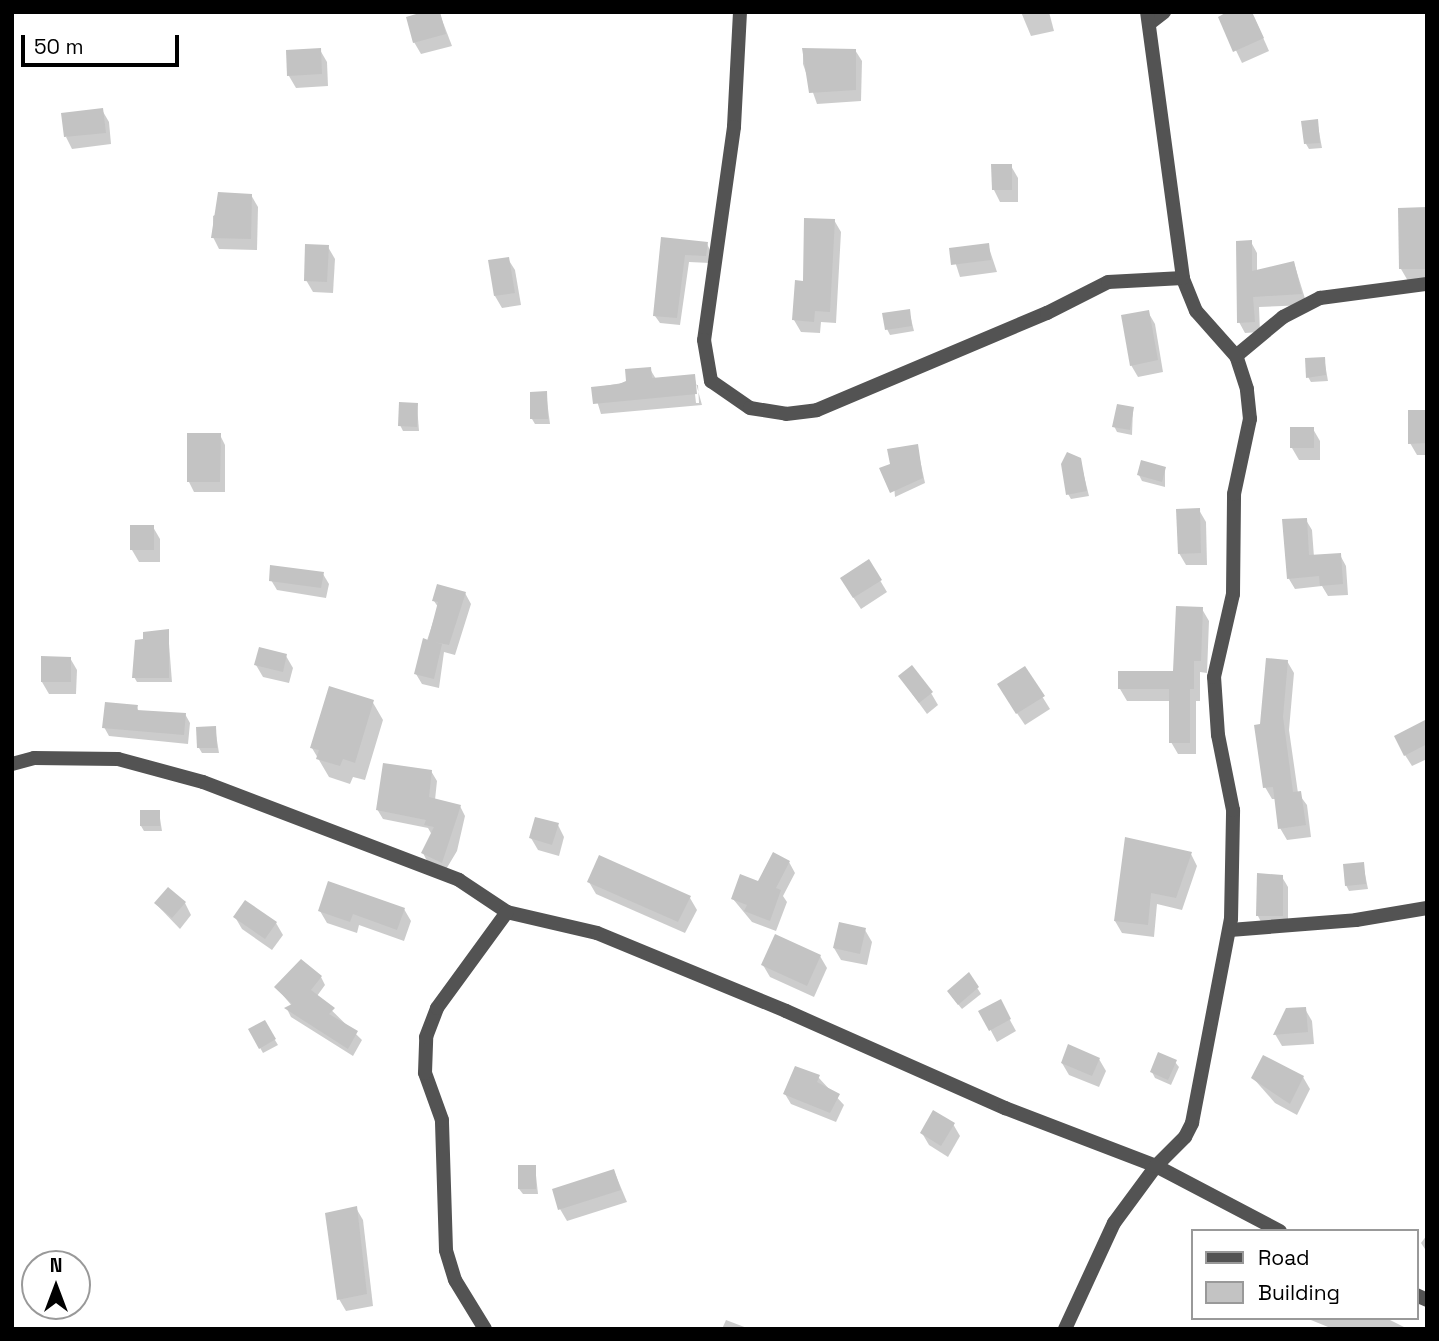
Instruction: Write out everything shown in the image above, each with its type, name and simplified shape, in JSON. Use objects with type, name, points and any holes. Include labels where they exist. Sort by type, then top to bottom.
[{"type":"street","points":[[740,12],[734,127],[704,340],[711,381],[750,408],[786,414],[817,410],[1047,313],[1108,282],[1183,278]]},
{"type":"street","points":[[1065,1329],[1114,1223],[1156,1166],[1185,1137],[1192,1123],[1230,930],[1235,841],[1218,735],[1214,677],[1233,594],[1234,494],[1249,440],[1247,389],[1236,356],[1196,311],[1183,278],[1148,18],[1164,12]]},
{"type":"street","points":[[1236,356],[1283,317],[1320,298],[1427,284]]},
{"type":"street","points":[[12,764],[34,758],[77,757],[150,766],[459,880],[507,912],[597,933],[1006,1108],[1156,1166],[1276,1229]]},
{"type":"street","points":[[1230,930],[1356,920],[1427,908]]},
{"type":"street","points":[[485,1329],[455,1280],[446,1250],[443,1131],[425,1073],[426,1037],[437,1008],[507,912]]},
{"type":"building","points":[[423,12],[440,12],[446,34],[413,43],[406,17]]},
{"type":"building","points":[[1227,12],[1252,12],[1264,38],[1233,52],[1218,17]]},
{"type":"building","points":[[321,48],[322,74],[287,76],[286,50]]},
{"type":"building","points":[[802,48],[856,49],[856,90],[809,93]]},
{"type":"building","points":[[103,108],[106,133],[64,137],[61,113]]},
{"type":"building","points":[[1318,119],[1320,143],[1304,144],[1301,121]]},
{"type":"building","points":[[991,164],[1012,164],[1012,190],[992,190]]},
{"type":"building","points":[[218,192],[252,194],[251,239],[211,238]]},
{"type":"building","points":[[1427,207],[1427,269],[1399,269],[1398,208]]},
{"type":"building","points":[[804,218],[835,219],[830,312],[815,311],[814,322],[792,320],[795,280],[803,281]]},
{"type":"building","points":[[661,237],[708,242],[706,256],[685,255],[677,318],[653,316]]},
{"type":"building","points":[[1252,240],[1252,271],[1294,261],[1302,294],[1253,297],[1255,322],[1237,323],[1236,241]]},
{"type":"building","points":[[989,243],[991,260],[951,265],[949,248]]},
{"type":"building","points":[[305,244],[329,245],[327,282],[304,281]]},
{"type":"building","points":[[509,257],[515,293],[494,296],[488,260]]},
{"type":"building","points":[[910,309],[912,326],[885,330],[882,313]]},
{"type":"building","points":[[1149,310],[1158,360],[1130,366],[1121,315]]},
{"type":"building","points":[[1325,357],[1326,375],[1306,378],[1305,358]]},
{"type":"building","points":[[651,367],[652,378],[695,374],[697,394],[593,404],[591,387],[626,381],[625,369]]},
{"type":"building","points":[[547,391],[548,419],[530,419],[530,392]]},
{"type":"building","points":[[399,402],[418,403],[417,427],[398,426]]},
{"type":"building","points":[[1117,404],[1134,407],[1130,430],[1112,427]]},
{"type":"building","points":[[1408,410],[1427,410],[1427,443],[1408,444]]},
{"type":"building","points":[[1290,427],[1314,427],[1314,448],[1290,448]]},
{"type":"building","points":[[187,433],[221,433],[220,482],[187,482]]},
{"type":"building","points":[[918,444],[923,478],[890,493],[879,468],[890,464],[887,449]]},
{"type":"building","points":[[1067,452],[1081,458],[1087,491],[1066,495],[1061,464]]},
{"type":"building","points":[[1141,460],[1166,467],[1162,482],[1137,475]]},
{"type":"building","points":[[1200,508],[1201,553],[1178,554],[1176,509]]},
{"type":"building","points":[[1307,518],[1309,555],[1341,553],[1343,584],[1320,586],[1319,576],[1287,579],[1282,519]]},
{"type":"building","points":[[130,525],[154,525],[154,550],[130,550]]},
{"type":"building","points":[[869,559],[882,580],[853,598],[840,578]]},
{"type":"building","points":[[270,565],[324,572],[321,588],[269,581]]},
{"type":"building","points":[[437,584],[466,592],[449,645],[434,642],[442,644],[434,679],[414,674],[423,638],[428,640],[438,602],[432,601]]},
{"type":"building","points":[[1176,606],[1203,607],[1201,661],[1194,661],[1194,689],[1190,689],[1190,743],[1169,743],[1169,689],[1118,689],[1118,671],[1173,671]]},
{"type":"building","points":[[169,629],[169,678],[132,678],[135,640],[143,639],[143,632]]},
{"type":"building","points":[[259,647],[287,654],[283,672],[254,665]]},
{"type":"building","points":[[41,656],[71,657],[71,682],[41,682]]},
{"type":"building","points":[[1266,658],[1288,660],[1283,717],[1293,792],[1301,791],[1306,825],[1278,829],[1273,787],[1263,788],[1254,725],[1260,724]]},
{"type":"building","points":[[912,665],[933,692],[919,703],[898,676]]},
{"type":"building","points":[[1025,666],[1045,696],[1016,714],[997,684]]},
{"type":"building","points":[[329,686],[374,700],[355,763],[343,759],[340,766],[316,759],[319,750],[310,748]]},
{"type":"building","points":[[105,702],[138,705],[137,710],[186,713],[184,735],[102,728]]},
{"type":"building","points":[[1427,719],[1427,744],[1404,756],[1394,736]]},
{"type":"building","points":[[216,726],[217,748],[197,748],[196,727]]},
{"type":"building","points":[[383,763],[432,770],[429,797],[461,805],[442,863],[421,853],[434,827],[424,825],[426,820],[376,810]]},
{"type":"building","points":[[140,810],[160,810],[160,826],[140,826]]},
{"type":"building","points":[[535,817],[559,823],[552,845],[529,838]]},
{"type":"building","points":[[1125,837],[1192,852],[1176,898],[1151,893],[1148,925],[1114,921]]},
{"type":"building","points":[[773,852],[790,861],[776,888],[781,890],[770,921],[744,911],[747,905],[731,899],[740,874],[758,881]]},
{"type":"building","points":[[599,855],[691,896],[678,922],[587,882]]},
{"type":"building","points":[[1364,862],[1366,884],[1345,886],[1343,864]]},
{"type":"building","points":[[1257,873],[1283,875],[1283,916],[1256,916]]},
{"type":"building","points":[[328,881],[405,908],[397,930],[353,914],[350,922],[318,911]]},
{"type":"building","points":[[168,887],[186,902],[172,918],[154,903]]},
{"type":"building","points":[[245,900],[277,922],[265,939],[233,917]]},
{"type":"building","points":[[839,922],[866,928],[860,954],[833,948]]},
{"type":"building","points":[[775,934],[821,955],[807,986],[761,965]]},
{"type":"building","points":[[301,959],[322,976],[311,990],[335,1008],[329,1014],[358,1031],[348,1049],[284,1008],[292,1004],[274,987]]},
{"type":"building","points":[[969,972],[979,987],[958,1005],[947,991]]},
{"type":"building","points":[[1001,999],[1011,1019],[989,1031],[978,1011]]},
{"type":"building","points":[[1306,1007],[1308,1032],[1273,1035],[1286,1008]]},
{"type":"building","points":[[265,1020],[276,1039],[259,1049],[248,1029]]},
{"type":"building","points":[[1068,1044],[1100,1058],[1092,1076],[1061,1063]]},
{"type":"building","points":[[1158,1052],[1177,1060],[1168,1080],[1150,1072]]},
{"type":"building","points":[[1263,1055],[1304,1076],[1290,1104],[1251,1078]]},
{"type":"building","points":[[795,1066],[820,1075],[817,1082],[840,1094],[830,1113],[783,1094]]},
{"type":"building","points":[[933,1110],[955,1123],[941,1146],[920,1133]]},
{"type":"building","points":[[518,1165],[536,1165],[536,1189],[518,1189]]},
{"type":"building","points":[[614,1169],[621,1190],[558,1210],[552,1189]]},
{"type":"building","points":[[357,1206],[367,1294],[337,1300],[325,1213]]}]
